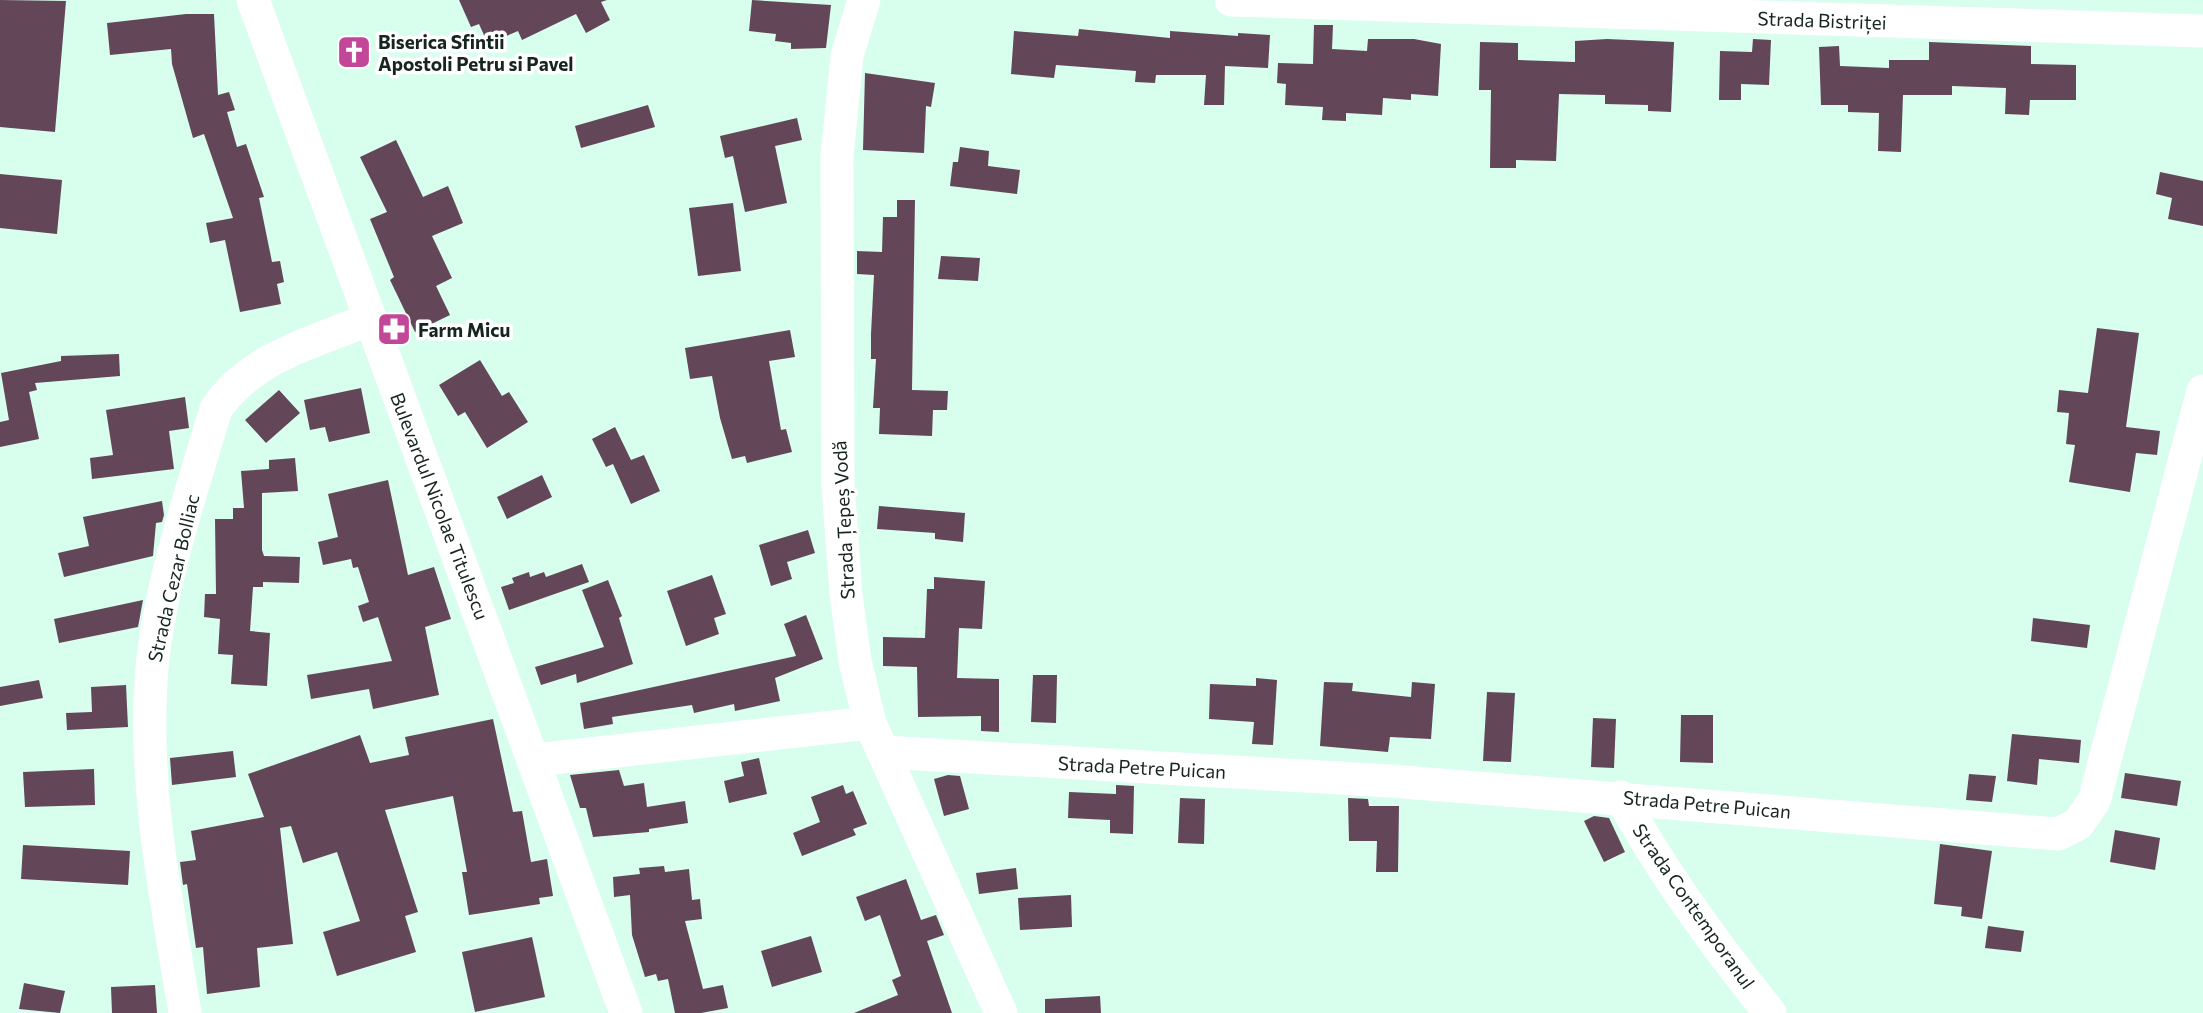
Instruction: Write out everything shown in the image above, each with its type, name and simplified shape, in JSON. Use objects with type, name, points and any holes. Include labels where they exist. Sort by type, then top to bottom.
[{"type":"street","name":"Bulevardul Nicolae Titulescu","points":[[253,0],[535,760],[625,1013]]},
{"type":"street","name":"Strada Țepeș Vodă","points":[[864,0],[847,56],[837,156],[838,472],[846,594],[855,661],[876,738],[1001,1013]]},
{"type":"street","name":"Strada Bistriței","points":[[1231,0],[2152,15],[2203,31]]},
{"type":"street","name":"Strada Cezar Bolliac","points":[[185,1013],[153,819],[149,746],[151,679],[172,566],[216,408],[230,388],[246,374],[270,360],[370,319]]},
{"type":"street","name":"Strada Petre Puican","points":[[535,760],[876,738],[2057,834],[2078,824],[2094,801],[2203,391]]},
{"type":"street","name":"Strada Contemporanul","points":[[1621,797],[1648,845],[1713,940],[1770,1013]]},
{"type":"building","points":[[0,0],[66,1],[55,132],[0,127]]},
{"type":"building","points":[[459,0],[607,0],[601,2],[610,20],[586,33],[576,14],[522,40],[518,31],[488,44],[479,24],[471,27]]},
{"type":"building","points":[[752,0],[831,5],[826,48],[791,49],[791,43],[775,41],[776,34],[749,31]]},
{"type":"building","points":[[186,14],[214,14],[218,95],[229,92],[235,110],[227,112],[237,147],[246,144],[264,197],[259,198],[272,262],[280,261],[284,282],[277,284],[281,304],[240,312],[225,240],[210,243],[206,223],[233,218],[204,134],[193,138],[172,64],[171,49],[110,55],[107,23]]},
{"type":"building","points":[[1314,25],[1333,25],[1332,49],[1367,51],[1368,39],[1414,39],[1441,44],[1438,96],[1411,94],[1411,100],[1383,98],[1382,115],[1346,113],[1346,121],[1322,120],[1323,107],[1285,105],[1286,84],[1277,83],[1278,63],[1313,64]]},
{"type":"building","points":[[1079,29],[1170,38],[1170,31],[1238,36],[1238,33],[1270,35],[1268,68],[1225,66],[1224,105],[1204,105],[1206,75],[1156,75],[1155,83],[1135,82],[1136,71],[1056,65],[1054,78],[1011,74],[1014,31],[1078,36]]},
{"type":"building","points":[[1607,39],[1674,42],[1671,112],[1648,111],[1648,105],[1605,104],[1605,95],[1559,94],[1556,161],[1516,160],[1516,168],[1490,168],[1491,90],[1479,90],[1480,42],[1518,43],[1518,60],[1575,62],[1575,41]]},
{"type":"building","points":[[1753,39],[1771,40],[1769,85],[1741,84],[1741,100],[1719,100],[1720,51],[1752,52]]},
{"type":"building","points":[[1929,42],[2031,46],[2031,64],[2076,65],[2076,100],[2030,100],[2029,115],[2005,114],[2006,88],[1952,86],[1952,95],[1903,95],[1901,152],[1878,151],[1879,113],[1848,112],[1848,105],[1821,105],[1819,47],[1839,46],[1840,66],[1889,68],[1889,60],[1929,60]]},
{"type":"building","points":[[865,73],[935,83],[931,107],[926,106],[924,153],[863,150]]},
{"type":"building","points":[[648,105],[655,127],[581,148],[575,126]]},
{"type":"building","points":[[797,118],[802,140],[775,146],[787,203],[745,212],[733,156],[725,158],[720,136]]},
{"type":"building","points":[[396,140],[423,197],[448,186],[463,223],[432,236],[452,278],[436,286],[450,315],[415,332],[390,280],[394,277],[370,219],[387,212],[360,157]]},
{"type":"building","points":[[960,147],[989,151],[988,166],[1020,170],[1017,194],[950,186],[953,162],[958,162]]},
{"type":"building","points":[[2160,172],[2203,181],[2203,226],[2168,219],[2172,198],[2156,194]]},
{"type":"building","points":[[0,174],[62,180],[57,234],[0,228]]},
{"type":"building","points":[[897,200],[915,200],[912,390],[948,391],[947,410],[933,410],[932,436],[879,434],[880,408],[873,408],[876,359],[871,359],[874,275],[857,274],[857,251],[882,252],[883,217],[897,217]]},
{"type":"building","points":[[733,203],[741,271],[698,276],[689,208]]},
{"type":"building","points":[[941,256],[980,258],[978,281],[938,279]]},
{"type":"building","points":[[2097,328],[2139,333],[2126,427],[2160,431],[2157,455],[2136,453],[2130,492],[2069,482],[2075,445],[2066,444],[2069,413],[2057,412],[2059,390],[2088,393]]},
{"type":"building","points":[[790,330],[795,357],[769,361],[781,430],[786,429],[792,452],[747,463],[745,456],[732,459],[712,376],[690,379],[685,348]]},
{"type":"building","points":[[119,354],[120,376],[35,383],[37,390],[29,392],[39,439],[0,447],[0,422],[9,420],[1,373],[61,361],[61,356]]},
{"type":"building","points":[[480,360],[502,396],[509,392],[528,422],[487,448],[465,412],[458,416],[439,385]]},
{"type":"building","points":[[361,388],[370,433],[329,442],[325,427],[310,430],[304,400]]},
{"type":"building","points":[[279,390],[300,413],[266,443],[245,420]]},
{"type":"building","points":[[185,397],[189,428],[169,431],[174,469],[92,479],[90,458],[113,455],[106,410]]},
{"type":"building","points":[[615,427],[631,460],[644,455],[660,491],[631,504],[613,464],[606,467],[592,439]]},
{"type":"building","points":[[295,458],[298,491],[262,493],[262,550],[264,556],[300,557],[299,583],[263,582],[263,587],[253,587],[250,631],[270,633],[267,686],[231,684],[233,655],[218,654],[220,619],[204,617],[205,594],[216,594],[215,519],[233,519],[233,508],[244,508],[241,471],[269,469],[269,460]]},
{"type":"building","points":[[542,475],[552,497],[507,519],[497,497]]},
{"type":"building","points":[[388,480],[408,575],[434,567],[451,619],[425,627],[439,695],[373,709],[369,689],[311,699],[307,675],[392,661],[378,617],[363,622],[358,606],[369,602],[358,567],[353,568],[351,559],[323,565],[318,542],[338,537],[328,494]]},
{"type":"building","points":[[162,501],[164,515],[162,522],[156,523],[153,556],[64,577],[58,553],[89,546],[83,517]]},
{"type":"building","points":[[879,506],[965,513],[963,542],[935,539],[935,533],[877,529]]},
{"type":"building","points":[[808,530],[815,553],[787,562],[792,579],[771,586],[759,545]]},
{"type":"building","points":[[582,564],[589,582],[509,610],[501,587],[514,583],[512,578],[529,572],[530,577],[544,572],[546,577]]},
{"type":"building","points":[[712,575],[726,614],[714,618],[719,634],[686,646],[667,591]]},
{"type":"building","points":[[934,577],[985,581],[982,629],[959,628],[957,678],[999,679],[999,732],[981,731],[981,716],[918,717],[917,667],[883,666],[883,637],[925,638],[927,589],[934,589]]},
{"type":"building","points":[[608,580],[622,616],[619,618],[633,664],[577,683],[576,674],[541,685],[535,667],[604,647],[582,590]]},
{"type":"building","points":[[143,600],[138,627],[59,643],[54,619]]},
{"type":"building","points":[[806,615],[823,659],[775,678],[780,701],[735,711],[734,704],[694,713],[692,705],[612,717],[613,724],[584,729],[580,703],[796,656],[784,624]]},
{"type":"building","points":[[2033,618],[2090,625],[2087,648],[2031,641]]},
{"type":"building","points":[[1033,675],[1057,675],[1056,723],[1031,722]]},
{"type":"building","points":[[1256,678],[1277,680],[1273,745],[1252,744],[1254,722],[1209,719],[1210,684],[1256,686]]},
{"type":"building","points":[[39,680],[43,698],[0,706],[0,687]]},
{"type":"building","points":[[1324,682],[1353,683],[1352,691],[1411,697],[1412,682],[1435,684],[1431,739],[1390,737],[1388,752],[1320,746]]},
{"type":"building","points":[[126,685],[128,727],[67,730],[66,713],[92,712],[91,687]]},
{"type":"building","points":[[1487,692],[1515,693],[1511,762],[1483,761]]},
{"type":"building","points":[[1681,715],[1713,715],[1713,763],[1680,762]]},
{"type":"building","points":[[1593,718],[1616,719],[1614,768],[1591,767]]},
{"type":"building","points":[[493,719],[513,812],[522,811],[531,862],[547,859],[553,896],[539,898],[540,904],[469,915],[462,872],[467,872],[453,796],[385,810],[418,912],[405,916],[416,952],[337,976],[323,932],[360,921],[337,852],[303,863],[291,826],[280,828],[293,944],[257,948],[260,987],[207,994],[203,947],[196,948],[187,884],[183,885],[180,862],[196,860],[191,831],[264,817],[248,774],[360,735],[370,763],[409,755],[405,737]]},
{"type":"building","points":[[2012,734],[2081,740],[2079,763],[2039,759],[2037,785],[2007,781]]},
{"type":"building","points":[[233,751],[236,777],[172,785],[170,758]]},
{"type":"building","points":[[759,758],[767,794],[729,803],[724,781],[744,776],[741,762]]},
{"type":"building","points":[[94,769],[95,805],[25,807],[23,772]]},
{"type":"building","points":[[619,770],[624,786],[644,783],[647,807],[685,801],[688,823],[649,829],[649,832],[593,837],[586,808],[580,808],[570,775]]},
{"type":"building","points":[[2125,773],[2181,781],[2177,806],[2121,798]]},
{"type":"building","points":[[1969,774],[1996,776],[1992,802],[1966,800]]},
{"type":"building","points":[[948,775],[960,776],[969,809],[944,816],[934,779]]},
{"type":"building","points":[[843,785],[846,794],[853,791],[867,824],[853,829],[856,835],[802,856],[793,833],[820,822],[811,797]]},
{"type":"building","points":[[1116,785],[1134,786],[1133,834],[1110,833],[1110,820],[1068,818],[1069,792],[1116,794]]},
{"type":"building","points":[[1180,798],[1205,799],[1204,844],[1178,843]]},
{"type":"building","points":[[1348,798],[1368,799],[1369,806],[1399,806],[1398,872],[1376,872],[1377,841],[1349,841]]},
{"type":"building","points":[[1594,816],[1609,818],[1625,852],[1604,862],[1584,821]]},
{"type":"building","points":[[2115,830],[2160,838],[2155,870],[2110,862]]},
{"type":"building","points":[[1940,844],[1992,851],[1982,919],[1961,916],[1962,907],[1934,904]]},
{"type":"building","points":[[23,845],[130,851],[128,885],[21,879]]},
{"type":"building","points":[[664,866],[665,872],[689,869],[692,900],[700,899],[702,919],[685,921],[703,989],[723,985],[728,1008],[701,1013],[675,1013],[668,979],[658,981],[656,974],[645,977],[632,935],[630,895],[614,897],[613,877],[640,874],[639,868]]},
{"type":"building","points":[[1016,868],[1018,889],[979,894],[976,873]]},
{"type":"building","points":[[906,879],[921,920],[936,915],[944,935],[927,941],[952,1013],[854,1013],[898,995],[892,980],[901,976],[880,915],[865,921],[856,897]]},
{"type":"building","points":[[1071,895],[1072,927],[1020,930],[1018,898]]},
{"type":"building","points":[[1988,926],[2024,931],[2021,952],[1985,948]]},
{"type":"building","points":[[811,936],[822,972],[772,987],[761,951]]},
{"type":"building","points":[[532,937],[545,997],[475,1012],[462,952]]},
{"type":"building","points":[[24,983],[65,991],[60,1013],[19,1009]]},
{"type":"building","points":[[155,985],[157,1013],[112,1013],[111,987]]},
{"type":"building","points":[[1100,996],[1101,1013],[1045,1013],[1045,999]]},
{"type":"place","name":"Biserica Sfintii Apostoli Petru si Pavel","points":[[354,52]]},
{"type":"place","name":"Farm Micu","points":[[394,329]]}]
